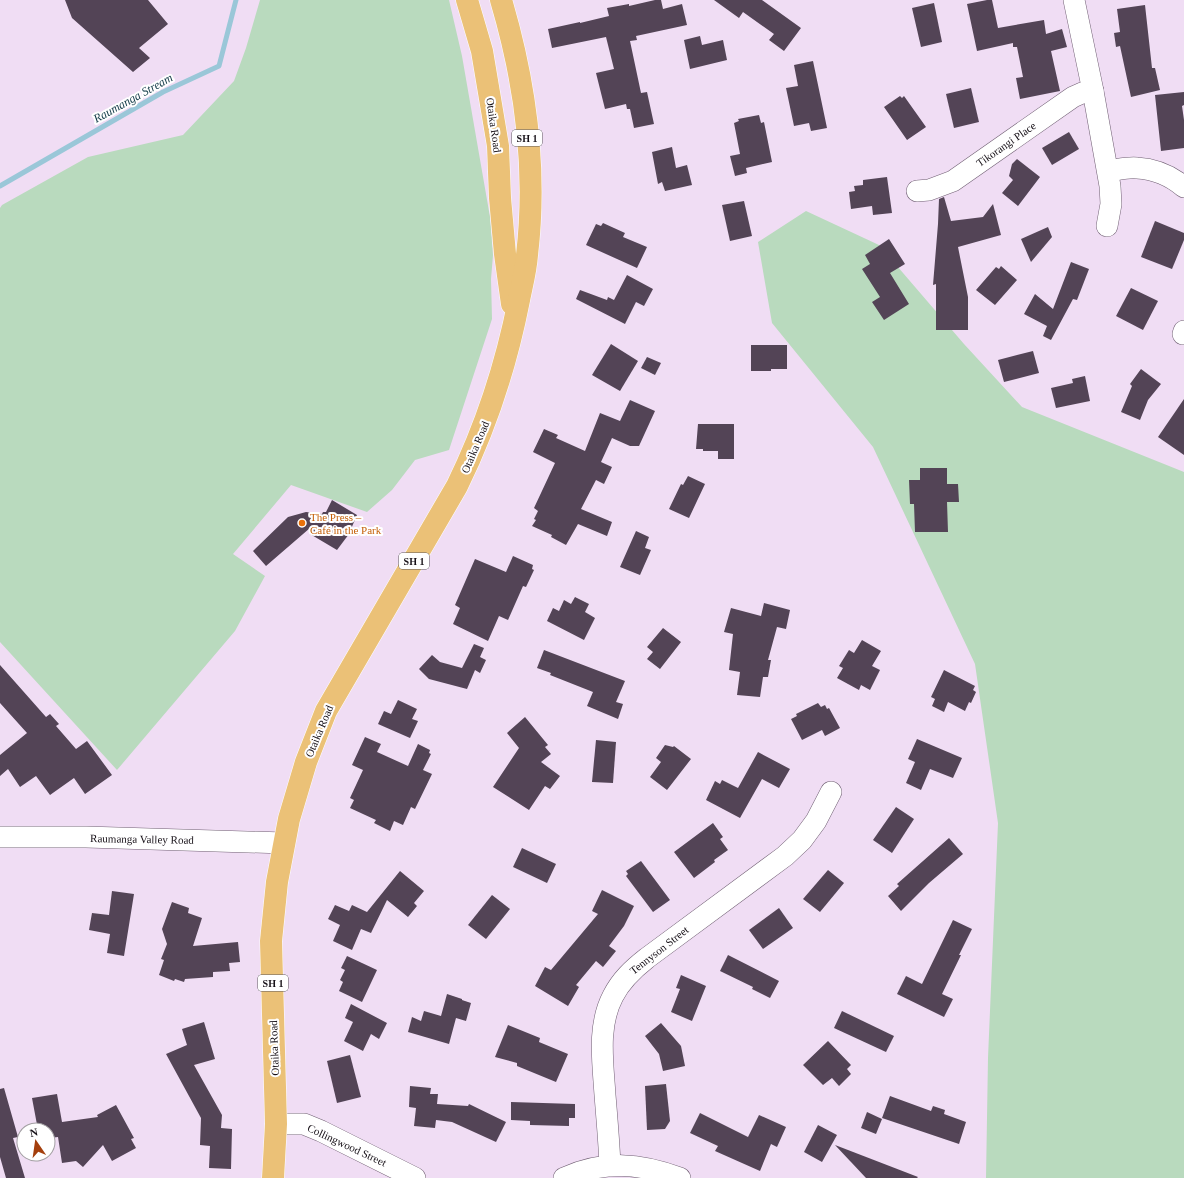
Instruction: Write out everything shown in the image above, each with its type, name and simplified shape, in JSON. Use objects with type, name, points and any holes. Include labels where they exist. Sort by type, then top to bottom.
[{"type":"highway","name":"Otaika Road","points":[[467,0],[482,51],[498,146],[500,198],[505,254],[514,323]]},
{"type":"highway","name":"Otaika Road","points":[[273,1178],[276,1124],[271,941],[277,882],[289,819],[306,762],[326,711],[458,486],[472,456],[498,386],[514,323],[527,256],[530,225],[530,178],[524,106],[516,62],[501,0]]},
{"type":"street","points":[[1074,0],[1108,171],[1111,204],[1107,226]]},
{"type":"street","name":"Tikorangi Place","points":[[917,191],[929,190],[952,181],[1073,97],[1082,93],[1093,91]]},
{"type":"street","points":[[1108,171],[1135,168],[1147,169],[1170,177],[1184,187]]},
{"type":"street","name":"Tennyson Street","points":[[610,1165],[602,1053],[606,1012],[612,997],[631,971],[785,856],[802,840],[816,821],[831,792]]},
{"type":"street","name":"Raumanga Valley Road","points":[[0,837],[86,837],[284,843]]},
{"type":"street","name":"Collingwood Street","points":[[276,1124],[304,1124],[415,1178]]},
{"type":"street","points":[[564,1178],[580,1171],[610,1165],[648,1168],[680,1178]]},
{"type":"green space","points":[[260,0],[449,0],[462,56],[490,217],[493,255],[491,279],[492,319],[449,450],[415,460],[392,490],[367,512],[291,485],[233,554],[265,576],[235,631],[117,770],[0,642],[0,208],[2,205],[88,157],[183,135],[234,81],[246,48]]},
{"type":"green space","points":[[806,211],[879,245],[964,344],[1022,407],[1184,472],[1184,1178],[986,1178],[988,1058],[998,823],[975,664],[873,447],[772,323],[758,242]]},
{"type":"building","points":[[65,0],[148,0],[168,24],[139,48],[150,58],[133,72],[72,18]]},
{"type":"building","points":[[661,0],[663,9],[682,4],[687,25],[636,36],[637,40],[630,41],[641,93],[647,92],[654,124],[634,128],[630,109],[627,109],[626,104],[605,109],[596,73],[614,69],[606,37],[552,48],[548,29],[609,16],[607,8],[629,4],[629,6]]},
{"type":"building","points":[[714,0],[762,0],[801,28],[784,51],[769,40],[774,34],[743,12],[739,18]]},
{"type":"building","points":[[992,0],[998,28],[1044,20],[1046,34],[1062,29],[1067,47],[1051,51],[1060,91],[1020,99],[1016,78],[1023,77],[1017,47],[1013,47],[1013,43],[977,51],[967,4]]},
{"type":"building","points":[[934,3],[942,42],[921,47],[912,8]]},
{"type":"building","points":[[1145,5],[1152,68],[1155,68],[1160,90],[1131,97],[1120,46],[1116,47],[1114,33],[1120,32],[1117,9]]},
{"type":"building","points":[[700,36],[702,45],[723,40],[727,60],[690,69],[684,40]]},
{"type":"building","points":[[813,61],[827,128],[811,131],[809,123],[794,126],[786,88],[798,86],[794,65]]},
{"type":"building","points":[[971,88],[979,122],[954,128],[946,94]]},
{"type":"building","points":[[1184,92],[1184,105],[1182,106],[1184,120],[1184,148],[1161,151],[1155,95]]},
{"type":"building","points":[[900,96],[902,98],[904,96],[926,127],[907,140],[884,107]]},
{"type":"building","points":[[759,115],[761,123],[764,122],[772,162],[746,168],[747,173],[735,176],[730,156],[740,154],[734,123],[739,121],[738,119]]},
{"type":"building","points":[[1069,132],[1079,149],[1052,165],[1042,148]]},
{"type":"building","points":[[672,147],[676,168],[687,165],[692,185],[665,191],[662,182],[658,184],[652,152]]},
{"type":"building","points":[[1017,159],[1040,177],[1018,206],[1002,193],[1013,180],[1009,176],[1012,164]]},
{"type":"building","points":[[887,177],[892,213],[873,215],[872,206],[851,209],[849,192],[855,191],[854,186],[863,185],[863,180]]},
{"type":"building","points":[[944,197],[951,221],[983,217],[993,204],[1001,235],[958,247],[968,297],[968,330],[936,330],[936,284],[933,285],[939,199]]},
{"type":"building","points":[[744,201],[752,236],[730,241],[722,205]]},
{"type":"building","points":[[1155,221],[1184,233],[1184,240],[1172,269],[1141,257]]},
{"type":"building","points":[[603,223],[625,233],[623,237],[647,247],[637,268],[586,245],[596,224],[601,226]]},
{"type":"building","points":[[1048,227],[1052,237],[1031,262],[1021,239]]},
{"type":"building","points":[[889,239],[905,264],[890,273],[909,304],[884,320],[872,302],[880,297],[862,269],[870,264],[865,255]]},
{"type":"building","points":[[1071,262],[1089,269],[1077,300],[1073,299],[1051,340],[1043,336],[1047,326],[1024,314],[1035,294],[1053,309]]},
{"type":"building","points":[[1001,266],[1017,280],[995,305],[976,290],[996,267],[999,269]]},
{"type":"building","points":[[627,275],[653,289],[644,306],[636,302],[625,324],[576,299],[580,290],[607,300],[608,297],[614,300]]},
{"type":"building","points":[[1131,288],[1158,301],[1143,330],[1116,316]]},
{"type":"building","points":[[611,344],[638,361],[620,391],[592,375]]},
{"type":"building","points":[[751,345],[787,345],[787,369],[751,371]]},
{"type":"building","points":[[1033,351],[1039,373],[1004,382],[998,360]]},
{"type":"building","points":[[647,357],[661,363],[655,375],[641,368]]},
{"type":"building","points":[[1141,369],[1161,384],[1148,400],[1140,420],[1121,412],[1132,386],[1130,384]]},
{"type":"building","points":[[1085,376],[1090,401],[1056,408],[1051,388],[1073,383],[1072,379]]},
{"type":"building","points":[[1184,399],[1184,455],[1158,437]]},
{"type":"building","points":[[630,400],[655,411],[639,446],[630,446],[612,438],[601,462],[612,467],[604,484],[596,480],[581,509],[612,522],[607,536],[578,524],[566,545],[551,537],[552,535],[532,526],[536,520],[534,519],[538,511],[534,508],[555,463],[533,452],[544,429],[558,435],[556,438],[585,451],[600,413],[620,421]]},
{"type":"building","points":[[698,424],[734,424],[734,459],[718,459],[718,451],[703,451],[703,449],[696,449]]},
{"type":"building","points":[[920,468],[947,468],[947,484],[958,484],[959,502],[947,502],[948,532],[915,532],[914,504],[910,504],[909,480],[920,480]]},
{"type":"building","points":[[688,476],[705,484],[689,518],[669,509],[681,484],[683,485]]},
{"type":"building","points":[[332,500],[357,515],[351,529],[352,530],[337,550],[310,534],[310,528],[266,566],[253,551],[288,517],[306,512],[322,514],[323,512],[326,512]]},
{"type":"building","points":[[636,531],[649,537],[645,548],[651,550],[640,575],[620,567]]},
{"type":"building","points":[[513,556],[533,565],[532,569],[534,570],[526,587],[523,586],[508,620],[499,616],[488,641],[453,624],[460,608],[455,605],[475,559],[506,572]]},
{"type":"building","points":[[575,597],[589,604],[585,612],[595,618],[584,640],[547,621],[553,608],[559,611],[564,600],[571,604]]},
{"type":"building","points":[[764,603],[790,610],[786,629],[777,627],[768,660],[771,660],[768,677],[763,677],[760,697],[737,695],[740,672],[729,670],[733,634],[724,632],[731,608],[761,616]]},
{"type":"building","points":[[663,628],[681,642],[660,669],[647,659],[653,652],[647,647]]},
{"type":"building","points":[[862,640],[881,651],[872,666],[880,670],[870,690],[861,685],[859,690],[837,678],[843,668],[839,666],[849,650],[854,653]]},
{"type":"building","points":[[474,644],[484,648],[480,657],[486,660],[480,673],[475,670],[467,689],[429,679],[419,669],[432,655],[440,662],[462,668]]},
{"type":"building","points":[[544,650],[625,681],[616,702],[623,704],[618,719],[587,706],[593,692],[550,675],[551,673],[537,668]]},
{"type":"building","points":[[0,665],[46,717],[50,714],[59,724],[56,726],[76,749],[87,741],[112,775],[85,794],[74,778],[50,795],[36,776],[20,787],[8,769],[0,776],[0,755],[27,733],[0,703]]},
{"type":"building","points":[[944,670],[975,686],[973,690],[976,692],[965,711],[948,702],[944,712],[932,706],[935,699],[931,697]]},
{"type":"building","points":[[398,700],[417,709],[412,719],[418,721],[410,738],[378,724],[384,711],[391,714]]},
{"type":"building","points":[[818,703],[821,707],[825,705],[827,709],[829,708],[840,728],[825,736],[822,730],[802,740],[791,719],[797,716],[796,714]]},
{"type":"building","points":[[525,717],[548,745],[545,747],[551,754],[541,762],[560,776],[550,789],[545,786],[529,810],[493,787],[519,748],[507,733]]},
{"type":"building","points":[[365,737],[381,744],[377,752],[408,766],[418,744],[430,750],[429,753],[431,754],[423,770],[432,774],[415,809],[411,807],[403,825],[394,821],[390,831],[374,823],[376,820],[350,808],[354,800],[350,798],[363,770],[352,765]]},
{"type":"building","points":[[917,739],[962,758],[953,778],[930,769],[921,790],[906,783],[915,762],[908,759]]},
{"type":"building","points":[[596,740],[616,742],[613,783],[592,782]]},
{"type":"building","points":[[665,745],[674,746],[691,759],[667,790],[650,777],[661,762],[656,758]]},
{"type":"building","points":[[758,752],[790,769],[779,788],[762,779],[740,818],[706,800],[715,781],[720,784],[722,780],[738,788]]},
{"type":"building","points":[[896,807],[914,819],[892,853],[873,840]]},
{"type":"building","points":[[713,823],[723,837],[720,839],[728,850],[694,878],[674,852]]},
{"type":"building","points":[[949,838],[963,854],[929,883],[901,911],[888,896],[899,886],[897,884]]},
{"type":"building","points":[[522,848],[556,864],[547,883],[513,867]]},
{"type":"building","points":[[641,861],[670,900],[653,912],[626,876],[628,874],[626,871]]},
{"type":"building","points":[[828,870],[844,883],[820,912],[803,899]]},
{"type":"building","points":[[400,871],[424,891],[414,903],[417,906],[408,917],[387,900],[371,933],[361,929],[352,950],[333,941],[340,925],[328,919],[335,905],[349,911],[352,905],[367,912]]},
{"type":"building","points":[[602,890],[634,906],[624,926],[609,946],[616,951],[603,967],[596,961],[576,985],[579,987],[568,1006],[535,986],[545,967],[551,970],[598,914],[592,911]]},
{"type":"building","points":[[112,891],[134,894],[124,956],[107,953],[110,934],[89,930],[92,913],[109,915]]},
{"type":"building","points":[[492,895],[510,909],[486,939],[468,925]]},
{"type":"building","points":[[172,902],[189,908],[188,913],[202,918],[193,946],[238,942],[240,962],[229,963],[230,971],[213,972],[213,977],[185,979],[184,982],[175,979],[174,981],[159,975],[164,960],[161,959],[167,944],[162,929]]},
{"type":"building","points":[[779,908],[793,928],[763,949],[749,930]]},
{"type":"building","points":[[953,920],[972,929],[942,994],[953,999],[944,1017],[897,994],[906,976],[922,984]]},
{"type":"building","points":[[728,955],[779,981],[770,998],[752,989],[753,987],[720,971]]},
{"type":"building","points":[[347,956],[377,970],[362,1002],[339,991],[343,982],[340,980],[345,970],[341,968]]},
{"type":"building","points":[[681,975],[706,986],[692,1021],[671,1012],[680,989],[676,988]]},
{"type":"building","points":[[447,994],[471,1003],[466,1021],[456,1018],[449,1044],[408,1032],[412,1017],[421,1021],[424,1011],[441,1016]]},
{"type":"building","points":[[351,1004],[387,1023],[379,1039],[371,1034],[363,1051],[344,1041],[353,1022],[345,1018]]},
{"type":"building","points":[[842,1011],[894,1036],[886,1052],[834,1028]]},
{"type":"building","points":[[204,1022],[215,1059],[194,1065],[222,1115],[221,1128],[232,1129],[231,1169],[209,1168],[210,1146],[200,1145],[201,1118],[166,1054],[187,1045],[182,1029]]},
{"type":"building","points":[[661,1023],[681,1046],[685,1066],[663,1071],[659,1054],[645,1036]]},
{"type":"building","points":[[508,1025],[540,1038],[539,1042],[568,1054],[556,1082],[517,1066],[517,1063],[495,1057]]},
{"type":"building","points":[[828,1041],[851,1065],[847,1069],[851,1074],[839,1086],[832,1078],[823,1085],[803,1065]]},
{"type":"building","points":[[350,1055],[361,1097],[337,1103],[327,1061]]},
{"type":"building","points":[[666,1084],[670,1121],[665,1129],[647,1130],[645,1086]]},
{"type":"building","points":[[410,1086],[431,1088],[430,1094],[438,1094],[437,1104],[468,1106],[469,1104],[506,1122],[496,1142],[452,1122],[436,1120],[435,1128],[414,1126],[416,1108],[409,1107]]},
{"type":"building","points":[[4,1088],[16,1130],[16,1137],[13,1138],[16,1148],[16,1162],[20,1162],[25,1178],[6,1178],[0,1157],[0,1089]]},
{"type":"building","points":[[57,1094],[62,1122],[98,1117],[97,1115],[116,1105],[134,1138],[131,1139],[136,1148],[112,1161],[103,1145],[83,1167],[76,1161],[62,1163],[58,1137],[56,1137],[56,1122],[36,1122],[32,1098]]},
{"type":"building","points":[[890,1096],[931,1111],[933,1106],[945,1110],[944,1114],[966,1122],[959,1144],[882,1118]]},
{"type":"building","points":[[511,1102],[575,1104],[575,1118],[569,1118],[569,1126],[530,1125],[530,1121],[511,1120]]},
{"type":"building","points":[[867,1112],[882,1119],[876,1134],[861,1128]]},
{"type":"building","points":[[700,1113],[748,1137],[759,1115],[786,1127],[777,1147],[771,1144],[760,1171],[715,1151],[718,1146],[690,1133]]},
{"type":"building","points":[[818,1125],[837,1135],[822,1162],[804,1152]]},
{"type":"building","points":[[835,1145],[918,1177],[866,1178]]},
{"type":"waterway","name":"Raumanga Stream","points":[[0,186],[163,92],[219,66],[236,0]]},
{"type":"place","name":"The Press – Café in the Park","points":[[302,523]]}]
